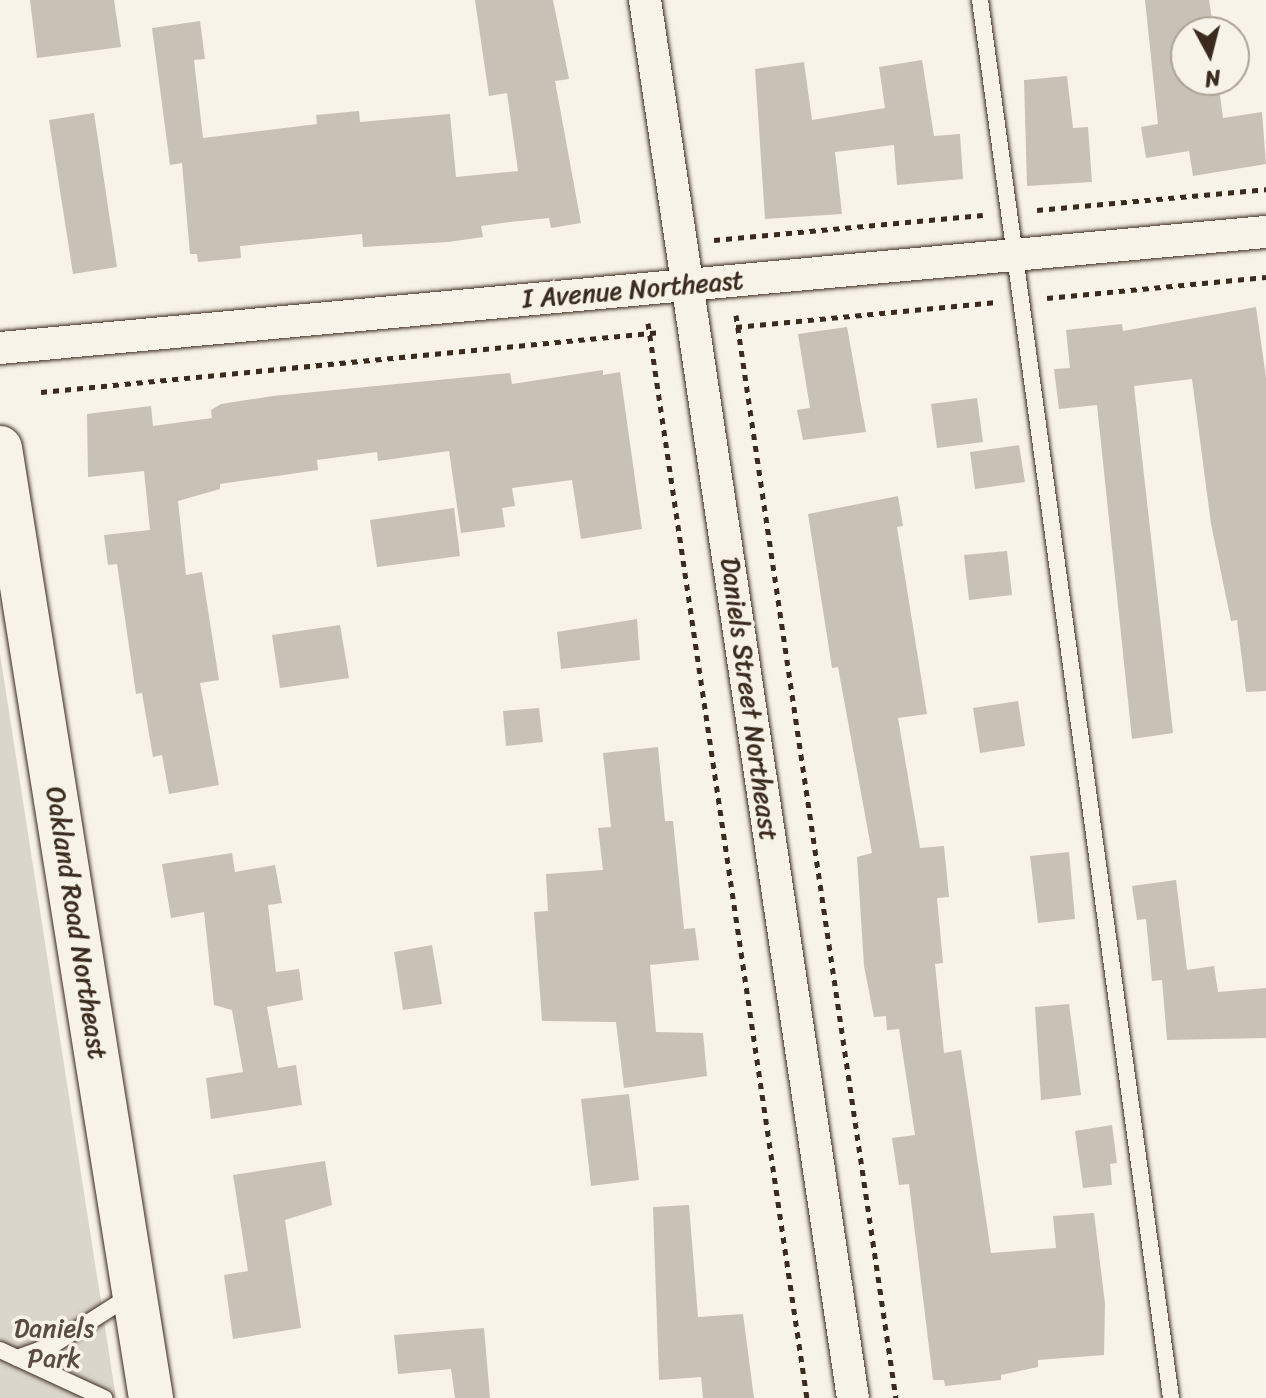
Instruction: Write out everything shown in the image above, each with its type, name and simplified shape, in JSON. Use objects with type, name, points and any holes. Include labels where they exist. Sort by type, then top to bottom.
[{"type":"main road","name":"Oakland Road Northeast","points":[[0,448],[151,1398]]},
{"type":"street","name":"Daniels Street Northeast","points":[[645,0],[853,1398]]},
{"type":"street","name":"I Avenue Northeast","points":[[0,348],[1266,232]]},
{"type":"lane","points":[[980,0],[1171,1398]]},
{"type":"lane","points":[[17,1358],[53,1345],[135,1293]]},
{"type":"lane","points":[[0,1350],[104,1398]]},
{"type":"path","points":[[736,310],[896,1398]]},
{"type":"path","points":[[41,392],[666,332]]},
{"type":"path","points":[[649,333],[807,1398]]},
{"type":"green space","name":"Daniels Park","points":[[0,654],[116,1398],[0,1398]]},
{"type":"building","points":[[30,0],[114,0],[121,47],[37,58]]},
{"type":"building","points":[[475,0],[553,0],[569,79],[555,81],[581,223],[551,228],[549,218],[481,226],[483,237],[448,242],[363,247],[362,234],[240,246],[241,258],[198,262],[197,254],[190,254],[182,163],[170,165],[152,28],[200,21],[205,59],[194,60],[203,138],[317,124],[316,115],[359,111],[360,122],[450,114],[456,177],[518,171],[507,93],[489,96]]},
{"type":"building","points":[[1145,0],[1209,0],[1212,16],[1170,16],[1170,96],[1220,96],[1223,118],[1262,112],[1266,164],[1193,176],[1189,151],[1146,158],[1141,127],[1158,124]]},
{"type":"building","points":[[922,60],[934,136],[960,134],[963,179],[897,185],[894,145],[835,152],[842,214],[765,219],[755,69],[804,62],[812,120],[885,108],[879,67]]},
{"type":"building","points":[[1067,76],[1073,128],[1088,127],[1092,182],[1027,186],[1024,80]]},
{"type":"building","points":[[94,113],[117,267],[73,274],[49,120]]},
{"type":"building","points":[[1256,307],[1266,377],[1266,691],[1246,692],[1237,620],[1231,621],[1211,524],[1192,379],[1134,386],[1173,733],[1132,739],[1097,405],[1059,409],[1054,369],[1070,368],[1066,330],[1122,324],[1123,331]]},
{"type":"building","points":[[847,327],[866,432],[803,440],[797,410],[810,408],[798,334]]},
{"type":"building","points":[[603,370],[603,375],[620,372],[642,529],[581,539],[572,480],[512,488],[515,506],[502,508],[505,527],[461,533],[449,451],[378,461],[377,452],[317,460],[318,470],[220,484],[220,489],[178,501],[186,575],[202,572],[219,680],[200,683],[219,785],[169,794],[162,755],[153,757],[142,693],[136,694],[117,564],[108,565],[104,535],[150,530],[144,471],[88,477],[87,414],[151,406],[153,426],[212,418],[211,410],[221,404],[273,396],[510,373],[512,384]]},
{"type":"building","points":[[977,398],[983,442],[937,448],[931,404]]},
{"type":"building","points":[[1019,445],[1025,482],[975,489],[970,452]]},
{"type":"building","points":[[898,496],[903,526],[897,527],[927,714],[898,718],[920,848],[944,846],[949,897],[937,898],[943,963],[935,964],[944,1053],[961,1050],[991,1253],[1056,1248],[1053,1216],[1094,1213],[1105,1304],[1104,1355],[1038,1360],[1038,1367],[1001,1375],[1001,1380],[945,1386],[944,1380],[933,1380],[909,1184],[899,1185],[892,1138],[915,1135],[899,1029],[887,1030],[886,1016],[874,1017],[864,966],[857,857],[872,853],[838,667],[832,668],[808,514]]},
{"type":"building","points":[[454,508],[460,556],[377,567],[370,520]]},
{"type":"building","points":[[1007,551],[1012,595],[969,600],[964,555]]},
{"type":"building","points":[[637,619],[640,660],[561,669],[557,632]]},
{"type":"building","points":[[340,625],[349,678],[280,688],[272,635]]},
{"type":"building","points":[[1018,701],[1025,746],[980,753],[973,708]]},
{"type":"building","points":[[539,708],[543,742],[506,746],[503,711]]},
{"type":"building","points":[[658,747],[665,821],[673,821],[684,929],[695,928],[699,960],[650,965],[656,1032],[703,1033],[707,1076],[624,1088],[616,1022],[542,1021],[534,912],[548,911],[546,874],[603,870],[598,828],[611,827],[603,753]]},
{"type":"building","points":[[1069,852],[1075,919],[1038,923],[1030,856]]},
{"type":"building","points":[[232,853],[235,872],[275,865],[282,903],[268,905],[276,972],[299,969],[303,1000],[267,1007],[278,1068],[296,1065],[302,1105],[211,1119],[206,1078],[243,1072],[232,1010],[214,1005],[204,912],[171,918],[162,864]]},
{"type":"building","points":[[1176,880],[1187,970],[1214,966],[1218,992],[1266,988],[1266,1038],[1167,1040],[1162,980],[1152,981],[1146,919],[1137,920],[1132,886]]},
{"type":"building","points":[[432,945],[442,1004],[403,1010],[394,952]]},
{"type":"building","points":[[1069,1004],[1081,1095],[1041,1100],[1035,1007]]},
{"type":"building","points":[[629,1094],[639,1180],[591,1186],[581,1099]]},
{"type":"building","points":[[1112,1125],[1117,1163],[1110,1164],[1112,1185],[1083,1188],[1075,1131]]},
{"type":"building","points":[[325,1161],[332,1205],[285,1220],[301,1328],[233,1339],[224,1275],[248,1271],[233,1175]]},
{"type":"building","points":[[689,1205],[698,1317],[743,1314],[754,1398],[703,1398],[701,1377],[659,1380],[653,1207]]},
{"type":"building","points":[[484,1328],[490,1398],[455,1398],[451,1369],[398,1374],[394,1335]]}]
